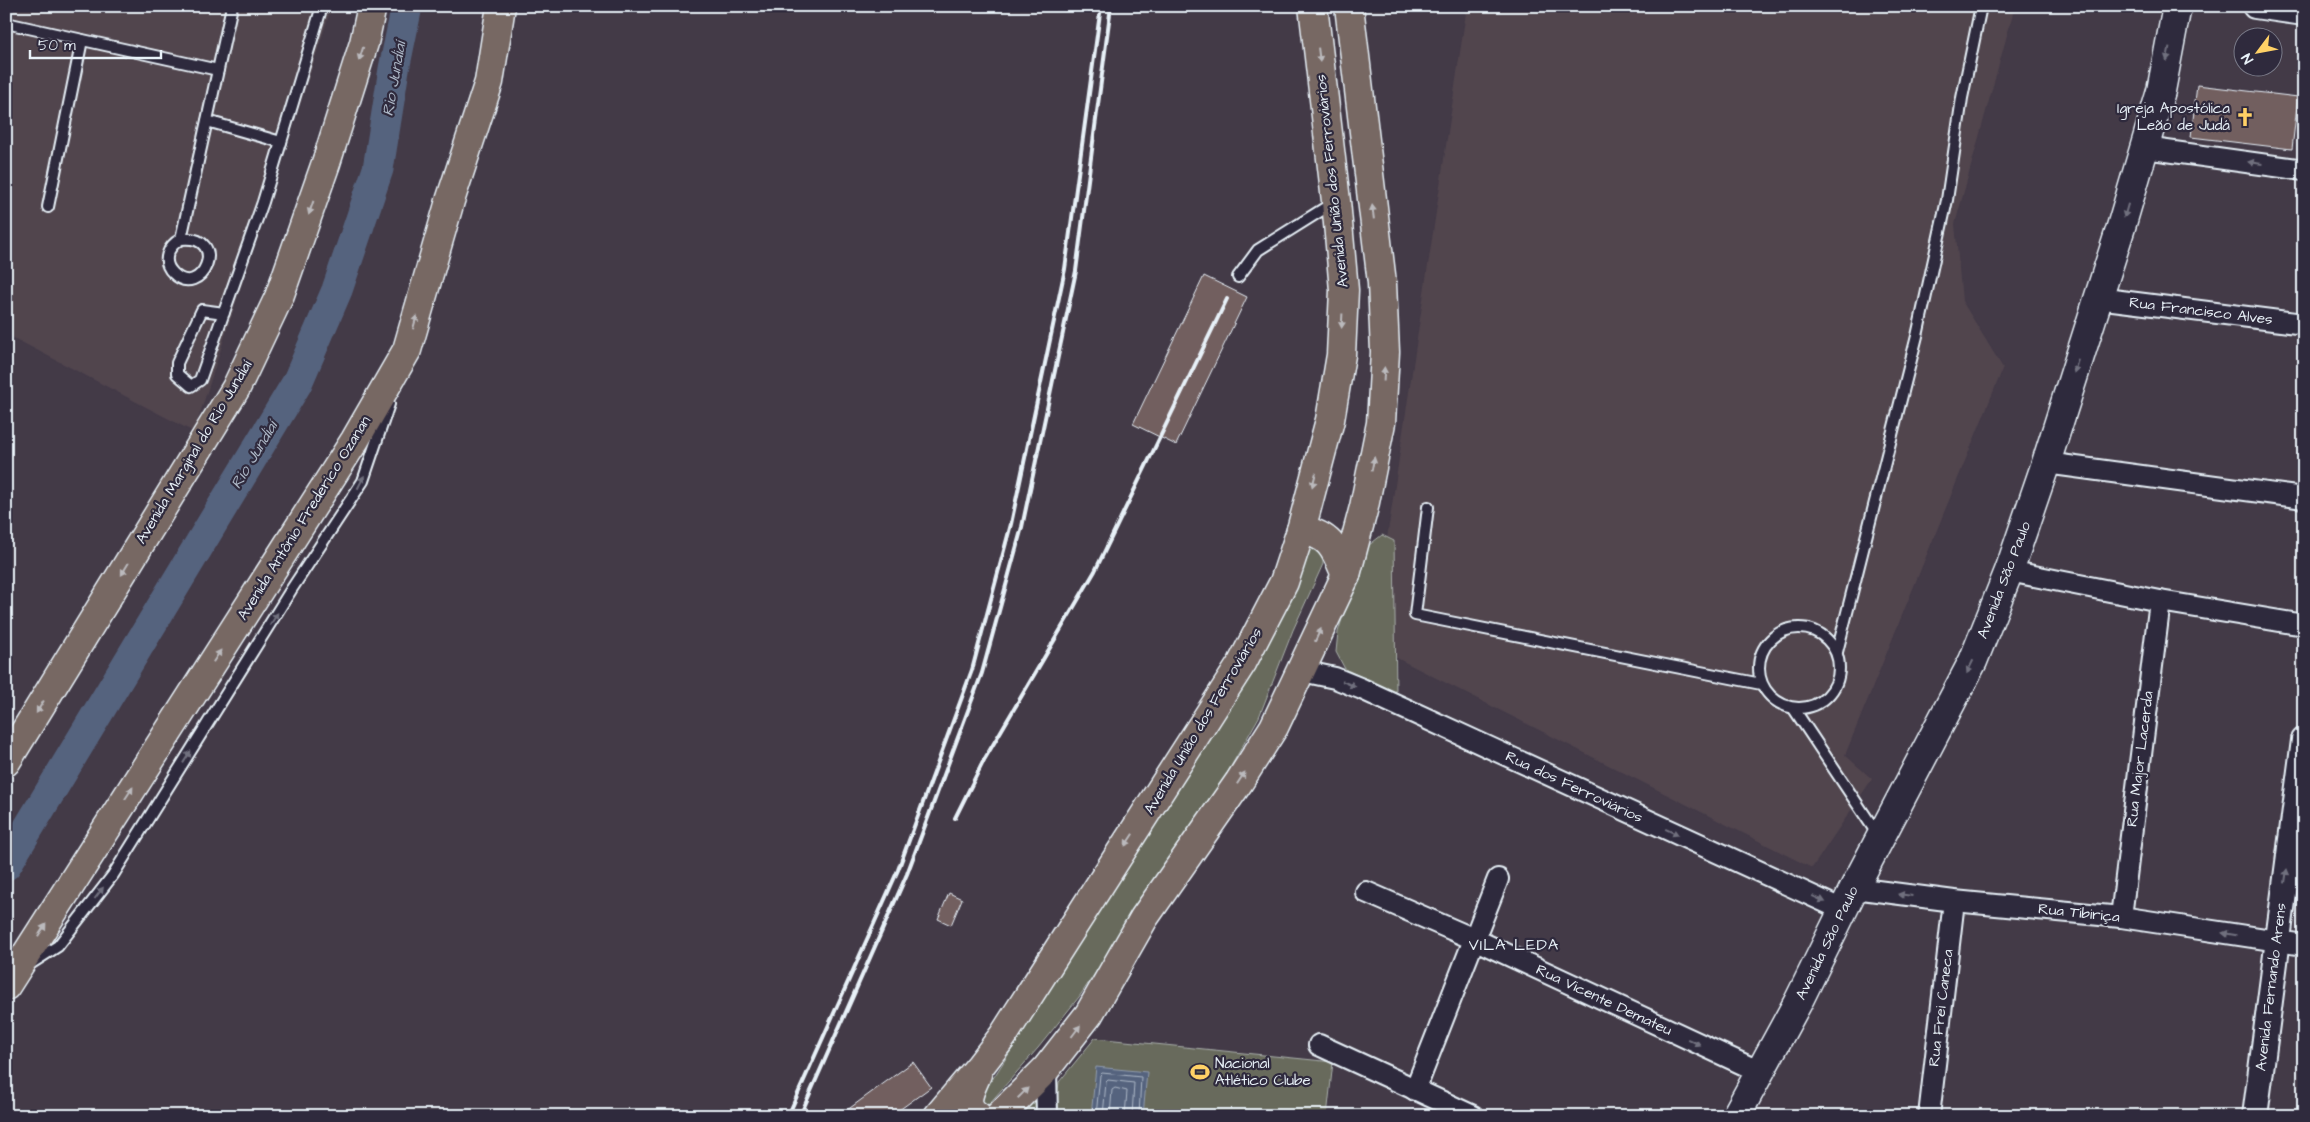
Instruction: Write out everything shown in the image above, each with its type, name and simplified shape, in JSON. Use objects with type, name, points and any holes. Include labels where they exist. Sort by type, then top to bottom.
[{"type":"main road","name":"Avenida Marginal do Rio Jundiaí","points":[[6,762],[236,388],[272,314],[326,163],[364,43],[372,6]]},
{"type":"main road","name":"Avenida Antônio Frederico Ozanan","points":[[10,980],[355,440],[407,350],[450,201],[489,82],[502,6]]},
{"type":"main road","name":"Avenida União dos Ferroviários","points":[[938,1116],[980,1066],[1040,978],[1242,663],[1284,582],[1301,530],[1330,420],[1341,355],[1344,290],[1336,201],[1313,6]]},
{"type":"main road","points":[[999,1116],[1046,1069],[1089,1014],[1156,912],[1218,810],[1274,727],[1346,575],[1364,508],[1381,423],[1385,352],[1382,283],[1349,6]]},
{"type":"main road","name":"Avenida São Paulo","points":[[1736,1116],[1798,1002],[1849,899],[1973,661],[2009,571],[2046,464],[2097,298],[2122,227],[2160,91],[2177,6]]},
{"type":"main road","points":[[1301,530],[1322,536],[1330,543],[1346,575]]},
{"type":"main road","points":[[978,1116],[969,1108],[967,1100],[980,1066]]},
{"type":"street","points":[[2255,6],[2304,13]]},
{"type":"street","points":[[2145,148],[2304,170]]},
{"type":"street","name":"Rua Francisco Alves","points":[[2097,298],[2304,324]]},
{"type":"street","points":[[2046,464],[2304,498]]},
{"type":"street","points":[[2009,571],[2160,601],[2304,625]]},
{"type":"street","name":"Rua Major Lacerda","points":[[2121,917],[2160,601]]},
{"type":"street","name":"Rua dos Ferroviários","points":[[1302,671],[1335,678],[1362,689],[1849,899]]},
{"type":"street","name":"Avenida Fernando Arens","points":[[2254,1116],[2304,740]]},
{"type":"street","points":[[1415,1090],[1476,940],[1498,879]]},
{"type":"street","name":"Rua Vicente Demateu","points":[[1366,892],[1476,940],[1760,1072]]},
{"type":"street","name":"Rua Tibiriça","points":[[1849,899],[1954,901],[2121,917],[2304,945]]},
{"type":"street","name":"Rua Frei Caneca","points":[[1929,1116],[1954,901]]},
{"type":"street","points":[[1319,1045],[1473,1116]]},
{"type":"street","points":[[1046,1069],[1047,1116]]},
{"type":"lane","points":[[181,239],[232,6]]},
{"type":"lane","points":[[224,313],[202,310],[176,363],[177,374],[191,386],[200,380],[224,313],[263,202],[322,6]]},
{"type":"lane","points":[[1837,652],[1824,635],[1804,627],[1783,630],[1766,643],[1758,663],[1761,684],[1774,701],[1794,709],[1815,706],[1832,693],[1840,673],[1837,652],[1917,336],[1947,200],[1962,98],[1981,6]]},
{"type":"lane","points":[[6,23],[218,70]]},
{"type":"lane","points":[[48,207],[82,40]]},
{"type":"lane","points":[[207,121],[281,142]]},
{"type":"lane","points":[[1238,278],[1258,250],[1336,201]]},
{"type":"lane","points":[[190,238],[199,241],[206,248],[207,266],[202,274],[194,279],[184,280],[169,270],[166,260],[168,251],[173,243],[181,239],[190,238]]},
{"type":"lane","points":[[1428,507],[1415,614],[1761,684]]},
{"type":"lane","points":[[1794,709],[1881,840]]},
{"type":"lane","points":[[1215,837],[1218,810]]},
{"type":"shaded area","points":[[6,6],[332,6],[194,432],[6,334]]},
{"type":"shaded area","points":[[1467,6],[2015,6],[1955,224],[1962,301],[2003,368],[1845,755],[1872,779],[1812,868],[1371,645]]},
{"type":"green space","points":[[1382,535],[1394,541],[1396,693],[1345,669],[1336,652],[1338,632],[1364,549]]},
{"type":"green space","points":[[1316,546],[1323,552],[1323,564],[1293,630],[1259,717],[1205,812],[1079,997],[1038,1048],[988,1105],[982,1103],[981,1097],[1030,1021],[1050,983],[1304,549]]},
{"type":"green space","name":"Nacional Atlético Clube","points":[[1095,1038],[1333,1062],[1327,1116],[1055,1116],[1059,1082]]},
{"type":"green space","points":[[1037,1095],[1034,1116],[1010,1116]]},
{"type":"water","points":[[1096,1067],[1147,1072],[1143,1116],[1091,1116]]},
{"type":"building","name":"Igreja Apostólica Leão de Judá","points":[[2197,85],[2298,97],[2292,149],[2191,137]]},
{"type":"building","points":[[1204,276],[1247,297],[1176,445],[1133,424]]},
{"type":"building","points":[[949,893],[962,899],[951,925],[938,919]]},
{"type":"building","points":[[913,1062],[931,1087],[891,1116],[839,1116]]},
{"type":"waterway","name":"Rio Jundiaí","points":[[6,865],[297,383],[337,290],[378,169],[394,69],[407,6]]},
{"type":"railway","points":[[788,1116],[898,870],[972,670],[1011,524],[1065,269],[1101,6]]},
{"type":"railway","points":[[800,1116],[907,874],[982,673],[1022,527],[1076,271],[1111,6]]},
{"type":"railway","points":[[955,818],[984,760],[1095,571],[1227,299]]},
{"type":"place","name":"Igreja Apostólica Leão de Judá","points":[[2245,117]]},
{"type":"place","name":"Nacional Atlético Clube","points":[[1200,1072]]},
{"type":"district","name":"VILA LEDA","points":[[1514,945]]}]
